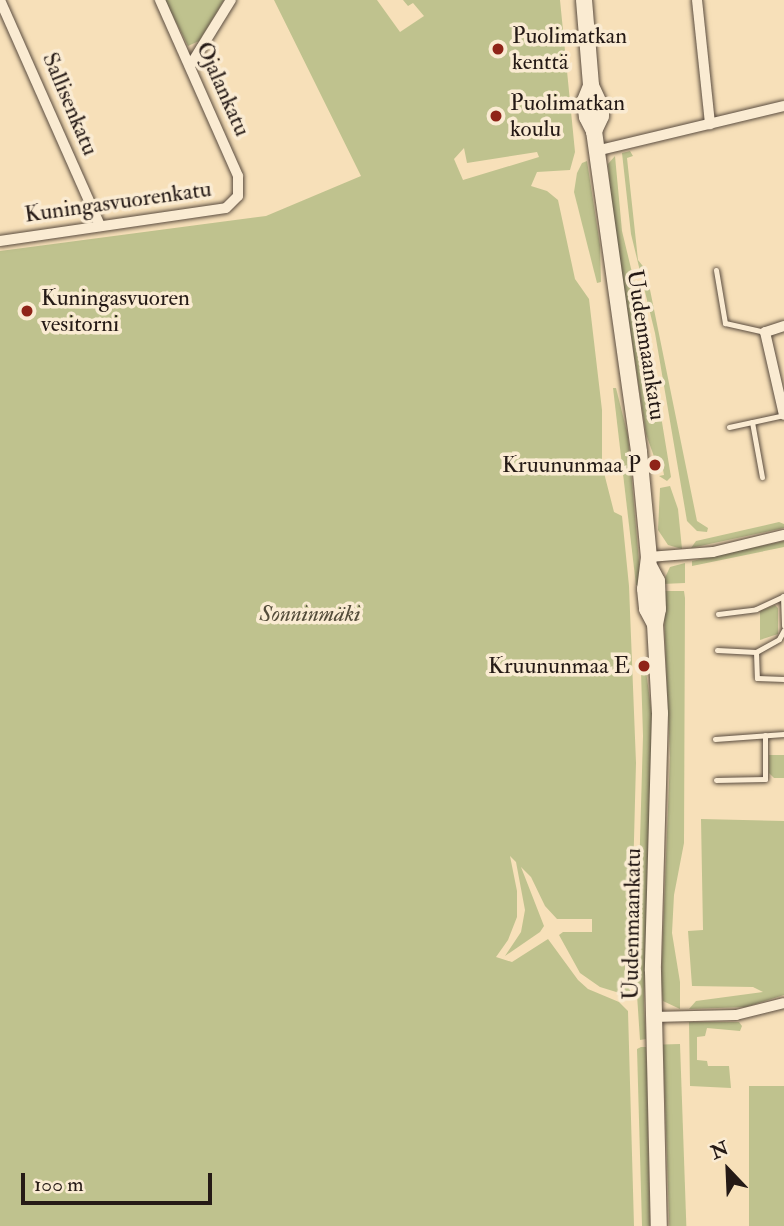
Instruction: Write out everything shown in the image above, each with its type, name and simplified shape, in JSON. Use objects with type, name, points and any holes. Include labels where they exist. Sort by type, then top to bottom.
[{"type":"main road","name":"Uudenmaankatu","points":[[584,0],[592,86],[585,101],[587,117],[594,131],[639,452],[649,562],[645,589],[647,609],[655,624],[660,713],[653,1017],[659,1226]]},
{"type":"street","name":"Sallisenkatu","points":[[0,0],[100,226]]},
{"type":"street","name":"Ojalankatu","points":[[160,0],[238,176],[238,196]]},
{"type":"street","points":[[190,66],[231,0]]},
{"type":"street","points":[[697,0],[710,124]]},
{"type":"street","points":[[596,150],[784,106]]},
{"type":"street","name":"Kuningasvuorenkatu","points":[[0,241],[226,208],[238,196]]},
{"type":"street","points":[[784,326],[765,332],[784,415]]},
{"type":"street","points":[[649,562],[713,552],[784,535]]},
{"type":"street","points":[[653,1017],[736,1016],[784,1003]]},
{"type":"lane","points":[[716,270],[725,323],[765,332]]},
{"type":"lane","points":[[729,427],[784,415]]},
{"type":"lane","points":[[752,422],[762,477]]},
{"type":"lane","points":[[717,650],[756,652],[779,639],[784,628],[784,596],[756,609],[718,614]]},
{"type":"lane","points":[[756,652],[757,678],[784,679]]},
{"type":"lane","points":[[715,739],[784,734]]},
{"type":"lane","points":[[716,780],[765,779],[765,735]]},
{"type":"green space","points":[[165,0],[224,0],[199,41],[188,46]]},
{"type":"green space","name":"Sonninmäki","points":[[274,0],[377,0],[400,32],[424,16],[413,3],[408,6],[403,0],[560,0],[575,152],[570,170],[537,172],[531,186],[547,191],[558,200],[575,279],[589,299],[602,410],[602,465],[614,512],[622,516],[629,586],[636,763],[630,992],[626,995],[600,987],[580,973],[559,935],[563,932],[592,932],[592,919],[557,919],[545,906],[531,877],[521,867],[544,926],[540,932],[505,956],[521,932],[525,910],[516,862],[510,856],[517,891],[517,917],[508,940],[496,957],[512,962],[548,939],[578,980],[588,989],[619,1002],[628,1011],[634,1226],[0,1226],[0,251],[266,216],[361,176]],"holes":[[[464,148],[467,163],[537,152],[539,157],[463,180],[454,159]]]},
{"type":"green space","points":[[630,151],[633,156],[627,158],[638,260],[646,270],[697,521],[708,528],[707,532],[697,531],[687,521],[655,333],[631,234],[622,153]]},
{"type":"green space","points":[[615,156],[622,231],[649,343],[671,477],[667,481],[659,476],[664,475],[662,464],[657,465],[646,434],[612,210],[608,164]]},
{"type":"green space","points":[[587,161],[600,245],[601,282],[597,283],[574,192],[577,173],[582,163]]},
{"type":"green space","points":[[613,388],[616,388],[628,436],[641,585],[636,585]]},
{"type":"green space","points":[[670,486],[678,509],[682,549],[668,545],[658,530],[660,488]]},
{"type":"green space","points":[[779,522],[784,524],[784,528],[691,548],[696,541]]},
{"type":"green space","points":[[784,541],[784,547],[692,566],[692,561]]},
{"type":"green space","points":[[685,563],[685,583],[662,584],[670,567]]},
{"type":"green space","points":[[663,591],[684,591],[685,598],[684,843],[674,895],[672,933],[680,982],[680,1009],[663,1001],[661,983],[670,757]]},
{"type":"green space","points":[[775,605],[778,608],[778,634],[760,640],[760,611]]},
{"type":"green space","points":[[646,671],[652,715],[644,1005],[646,1039],[640,1040],[636,980],[643,736],[641,672]]},
{"type":"green space","points":[[769,755],[784,755],[784,778],[774,778],[769,773]]},
{"type":"green space","points":[[701,819],[784,821],[784,995],[746,1007],[689,1009],[696,1001],[763,992],[753,987],[692,986],[688,931],[703,930]]},
{"type":"green space","points":[[689,1022],[739,1022],[742,1026],[740,1031],[707,1028],[705,1036],[697,1037],[697,1060],[707,1061],[708,1066],[729,1066],[731,1088],[690,1086]]},
{"type":"green space","points":[[680,1044],[686,1226],[669,1226],[663,1045]]},
{"type":"green space","points":[[646,1047],[650,1226],[642,1226],[637,1049]]},
{"type":"green space","points":[[749,1086],[784,1086],[784,1226],[749,1226]]},
{"type":"place","name":"Puolimatkan kenttä","points":[[498,49]]},
{"type":"place","name":"Puolimatkan koulu","points":[[496,116]]},
{"type":"place","name":"Kuningasvuoren vesitorni","points":[[27,311]]},
{"type":"place","name":"Kruununmaa P","points":[[655,465]]},
{"type":"place","name":"Kruununmaa E","points":[[644,666]]}]
